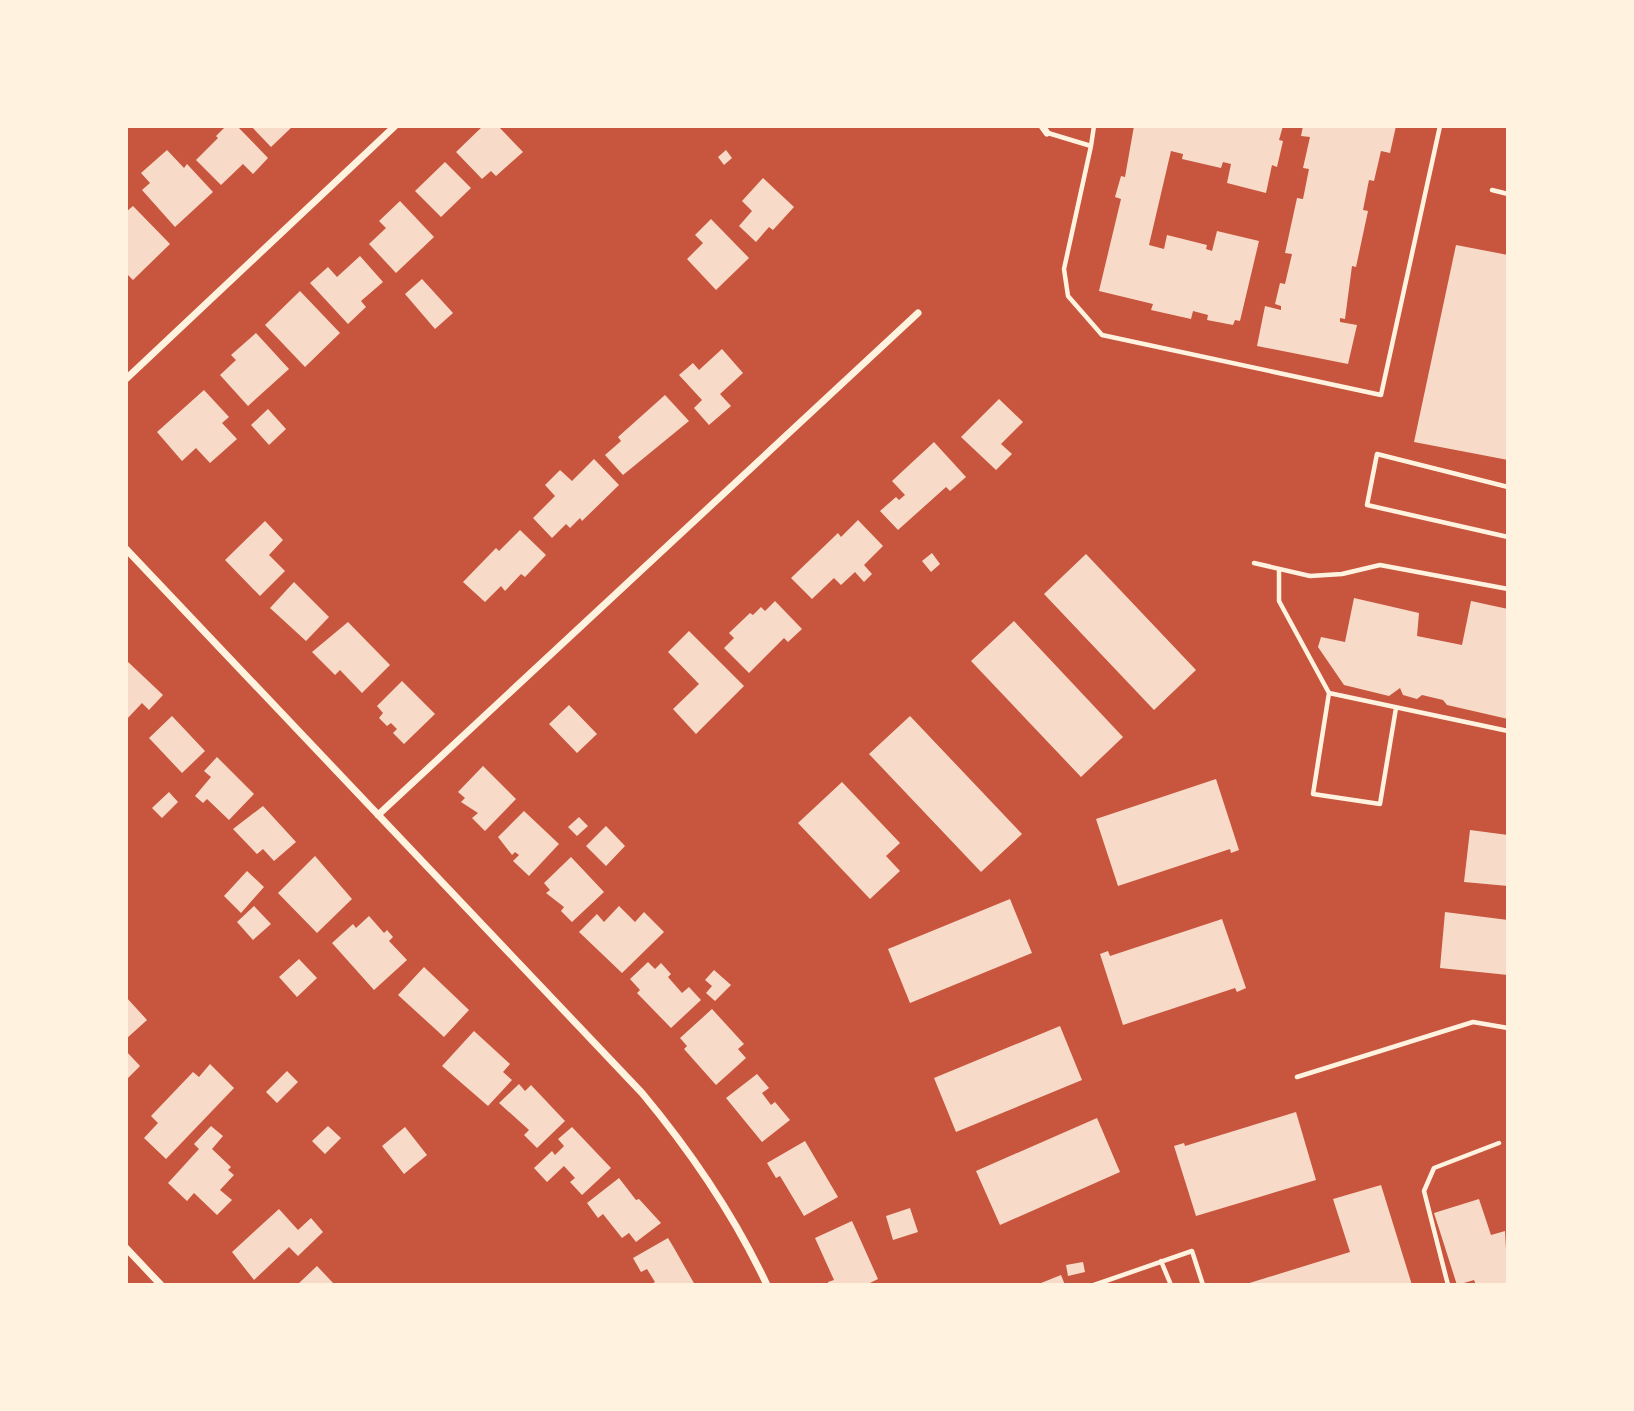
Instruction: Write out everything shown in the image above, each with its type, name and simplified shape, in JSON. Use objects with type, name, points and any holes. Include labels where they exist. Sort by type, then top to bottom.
[{"type":"street","points":[[126,379],[396,126]]},
{"type":"street","points":[[378,815],[918,313]]},
{"type":"street","points":[[126,549],[666,1122],[715,1189],[767,1285]]},
{"type":"street","points":[[126,1248],[161,1285]]},
{"type":"lane","points":[[1094,126],[1064,269],[1068,296],[1102,335],[1381,395],[1440,126]]},
{"type":"lane","points":[[1044,129],[1091,146]]},
{"type":"lane","points":[[1492,190],[1508,194]]},
{"type":"lane","points":[[1508,488],[1377,454],[1367,505],[1508,537]]},
{"type":"lane","points":[[1254,563],[1310,576],[1342,574],[1380,565],[1508,589]]},
{"type":"lane","points":[[1279,569],[1279,601],[1329,693],[1314,794],[1380,804],[1396,708]]},
{"type":"lane","points":[[1329,693],[1508,731]]},
{"type":"lane","points":[[1297,1077],[1473,1023],[1508,1028]]},
{"type":"lane","points":[[1448,1285],[1424,1191],[1434,1168],[1499,1143]]},
{"type":"lane","points":[[1094,1285],[1192,1251],[1203,1285]]},
{"type":"lane","points":[[1161,1261],[1171,1285]]},
{"type":"building","points":[[226,126],[237,126],[268,158],[253,174],[243,164],[221,185],[196,160]]},
{"type":"building","points":[[251,126],[293,126],[271,147]]},
{"type":"building","points":[[483,126],[498,126],[523,152],[496,176],[491,171],[482,179],[456,152]]},
{"type":"building","points":[[1134,126],[1283,126],[1279,140],[1283,141],[1277,167],[1272,165],[1266,193],[1227,183],[1231,164],[1223,162],[1221,168],[1182,159],[1183,154],[1171,151],[1149,245],[1164,249],[1167,235],[1207,245],[1206,249],[1212,251],[1217,231],[1259,241],[1240,321],[1235,320],[1233,325],[1207,320],[1208,315],[1193,311],[1191,319],[1151,310],[1153,304],[1099,291],[1121,199],[1115,197],[1121,176],[1125,177]]},
{"type":"building","points":[[1303,126],[1396,126],[1390,153],[1381,151],[1374,181],[1369,180],[1363,210],[1368,211],[1356,267],[1352,266],[1345,319],[1340,318],[1340,322],[1357,325],[1348,364],[1257,346],[1265,306],[1281,310],[1281,306],[1275,304],[1280,283],[1285,284],[1292,254],[1285,253],[1297,198],[1303,199],[1309,169],[1303,168],[1310,137],[1301,136]]},
{"type":"building","points":[[167,150],[184,168],[187,164],[213,192],[175,227],[142,190],[150,183],[141,173]]},
{"type":"building","points":[[726,150],[732,158],[724,165],[718,157]]},
{"type":"building","points":[[445,162],[471,188],[441,217],[415,191]]},
{"type":"building","points":[[763,178],[794,207],[773,230],[769,227],[756,242],[739,226],[752,211],[742,201]]},
{"type":"building","points":[[400,201],[434,237],[396,273],[369,244],[386,228],[379,221]]},
{"type":"building","points":[[133,206],[170,244],[133,280],[126,273],[126,212]]},
{"type":"building","points":[[711,219],[749,258],[716,290],[687,259],[703,243],[695,235]]},
{"type":"building","points":[[1456,245],[1508,255],[1508,460],[1414,442]]},
{"type":"building","points":[[360,256],[383,282],[361,301],[366,307],[348,324],[310,283],[328,267],[337,277]]},
{"type":"building","points":[[422,279],[453,313],[435,329],[405,294]]},
{"type":"building","points":[[300,291],[340,333],[305,367],[265,325]]},
{"type":"building","points":[[256,333],[289,369],[248,406],[220,375],[236,360],[231,355]]},
{"type":"building","points":[[722,349],[743,373],[720,394],[731,406],[709,425],[694,408],[702,400],[679,375],[693,363],[699,370]]},
{"type":"building","points":[[204,390],[229,417],[222,423],[237,439],[210,463],[196,448],[182,461],[157,432]]},
{"type":"building","points":[[665,395],[689,421],[623,475],[605,455],[621,441],[618,437]]},
{"type":"building","points":[[999,399],[1023,422],[1001,444],[1012,454],[996,470],[961,437]]},
{"type":"building","points":[[268,409],[286,429],[269,445],[251,425]]},
{"type":"building","points":[[934,442],[966,477],[950,491],[946,487],[898,530],[880,511],[896,497],[899,500],[905,495],[892,481]]},
{"type":"building","points":[[594,459],[619,485],[582,521],[580,518],[570,528],[566,524],[552,538],[533,518],[555,496],[545,485],[560,470],[572,481]]},
{"type":"building","points":[[858,520],[883,546],[864,565],[872,574],[864,582],[855,572],[841,585],[834,578],[812,599],[791,578],[838,533],[841,537]]},
{"type":"building","points":[[265,521],[283,540],[269,555],[285,571],[260,596],[225,560]]},
{"type":"building","points":[[520,530],[546,555],[525,577],[521,574],[505,591],[501,586],[485,602],[463,582],[496,548],[499,551]]},
{"type":"building","points":[[932,553],[940,564],[931,572],[922,561]]},
{"type":"building","points":[[1086,554],[1196,670],[1154,710],[1044,594]]},
{"type":"building","points":[[294,582],[329,617],[306,641],[270,608]]},
{"type":"building","points":[[1354,598],[1419,613],[1417,636],[1462,645],[1471,601],[1508,609],[1508,719],[1447,705],[1443,700],[1422,695],[1417,699],[1403,695],[1400,688],[1389,696],[1344,685],[1318,647],[1321,637],[1345,642]]},
{"type":"building","points":[[775,601],[802,629],[788,642],[784,638],[749,673],[724,648],[734,638],[729,633],[750,613],[753,615],[761,607],[765,611]]},
{"type":"building","points":[[1014,621],[1123,737],[1081,777],[971,661]]},
{"type":"building","points":[[348,622],[390,665],[362,693],[340,670],[335,675],[312,652]]},
{"type":"building","points":[[689,631],[744,686],[696,734],[673,709],[699,684],[668,652]]},
{"type":"building","points":[[126,660],[163,695],[149,710],[142,703],[126,720]]},
{"type":"building","points":[[402,681],[435,714],[404,744],[393,733],[397,729],[391,723],[387,726],[379,718],[383,713],[377,706]]},
{"type":"building","points":[[569,705],[597,734],[577,753],[549,724]]},
{"type":"building","points":[[172,716],[205,751],[182,773],[149,738]]},
{"type":"building","points":[[910,716],[1022,834],[981,872],[869,754]]},
{"type":"building","points":[[217,757],[254,794],[229,820],[207,799],[203,803],[195,796],[211,777],[204,771]]},
{"type":"building","points":[[483,766],[516,799],[485,831],[472,818],[478,813],[461,802],[465,798],[458,792]]},
{"type":"building","points":[[1216,779],[1239,850],[1231,853],[1230,849],[1118,886],[1096,819]]},
{"type":"building","points":[[842,782],[900,843],[886,856],[900,871],[870,899],[798,823]]},
{"type":"building","points":[[169,792],[178,802],[162,818],[152,808]]},
{"type":"building","points":[[263,806],[296,842],[274,861],[263,849],[257,854],[233,829]]},
{"type":"building","points":[[524,811],[559,844],[529,876],[513,861],[519,855],[515,852],[512,855],[498,837]]},
{"type":"building","points":[[579,817],[588,826],[577,836],[568,827]]},
{"type":"building","points":[[606,826],[625,846],[606,866],[586,846]]},
{"type":"building","points":[[1470,830],[1508,835],[1508,886],[1464,882]]},
{"type":"building","points":[[315,856],[352,899],[317,933],[278,893]]},
{"type":"building","points":[[571,857],[604,892],[572,922],[561,911],[564,907],[546,893],[550,890],[544,883]]},
{"type":"building","points":[[247,871],[264,887],[241,913],[224,896]]},
{"type":"building","points":[[1010,899],[1032,953],[910,1003],[888,949]]},
{"type":"building","points":[[254,906],[271,924],[253,940],[237,922]]},
{"type":"building","points":[[619,906],[635,922],[644,912],[664,932],[622,973],[579,932],[597,914],[604,922]]},
{"type":"building","points":[[1445,912],[1508,920],[1508,975],[1440,968]]},
{"type":"building","points":[[369,916],[384,933],[387,930],[393,937],[389,941],[407,960],[374,990],[332,943],[353,924],[356,928]]},
{"type":"building","points":[[1222,919],[1246,988],[1237,992],[1235,988],[1123,1025],[1100,954],[1108,951],[1110,956]]},
{"type":"building","points":[[299,959],[317,978],[297,997],[279,977]]},
{"type":"building","points":[[648,962],[655,969],[661,963],[671,974],[668,977],[682,993],[689,987],[701,1000],[671,1028],[637,993],[640,990],[630,979]]},
{"type":"building","points":[[424,967],[469,1010],[444,1037],[398,995]]},
{"type":"building","points":[[714,970],[731,985],[715,1001],[706,993],[712,986],[705,980]]},
{"type":"building","points":[[126,997],[147,1020],[126,1039]]},
{"type":"building","points":[[712,1009],[744,1044],[738,1049],[746,1058],[716,1085],[684,1049],[687,1046],[680,1038]]},
{"type":"building","points":[[1060,1026],[1082,1080],[956,1132],[934,1078]]},
{"type":"building","points":[[474,1031],[510,1064],[503,1072],[512,1080],[488,1106],[442,1066]]},
{"type":"building","points":[[126,1051],[140,1066],[126,1080]]},
{"type":"building","points":[[210,1064],[234,1088],[166,1159],[144,1138],[158,1123],[151,1116],[193,1072],[199,1077]]},
{"type":"building","points":[[287,1071],[298,1082],[277,1103],[266,1092]]},
{"type":"building","points":[[757,1074],[769,1088],[762,1093],[771,1105],[775,1102],[790,1120],[762,1142],[726,1098]]},
{"type":"building","points":[[519,1084],[525,1091],[531,1085],[565,1121],[537,1148],[524,1135],[529,1130],[499,1103]]},
{"type":"building","points":[[1296,1112],[1316,1180],[1196,1216],[1174,1146],[1184,1143],[1185,1146]]},
{"type":"building","points":[[1097,1118],[1120,1172],[1000,1225],[976,1171]]},
{"type":"building","points":[[211,1126],[223,1136],[212,1149],[231,1167],[228,1170],[234,1175],[220,1190],[232,1200],[217,1215],[194,1193],[187,1201],[168,1183],[199,1149],[194,1144]]},
{"type":"building","points":[[328,1126],[341,1138],[325,1154],[312,1141]]},
{"type":"building","points":[[405,1127],[427,1155],[404,1174],[382,1146]]},
{"type":"building","points":[[572,1127],[611,1168],[582,1195],[570,1182],[575,1178],[564,1166],[547,1182],[534,1168],[552,1151],[555,1155],[564,1146],[558,1139]]},
{"type":"building","points":[[805,1141],[838,1197],[804,1216],[780,1176],[776,1178],[767,1163]]},
{"type":"building","points":[[619,1178],[636,1200],[639,1199],[661,1223],[636,1242],[629,1233],[622,1238],[603,1214],[598,1218],[587,1203]]},
{"type":"building","points":[[1381,1185],[1412,1285],[1243,1285],[1350,1252],[1333,1199]]},
{"type":"building","points":[[1479,1199],[1491,1235],[1505,1231],[1508,1285],[1476,1285],[1474,1280],[1457,1285],[1434,1213]]},
{"type":"building","points":[[910,1208],[918,1232],[893,1240],[886,1216]]},
{"type":"building","points":[[279,1209],[298,1230],[311,1218],[323,1232],[298,1256],[289,1247],[254,1280],[232,1252]]},
{"type":"building","points":[[852,1221],[878,1279],[866,1285],[829,1285],[828,1282],[834,1280],[815,1238]]},
{"type":"building","points":[[668,1238],[695,1285],[650,1285],[655,1282],[647,1269],[641,1272],[633,1258]]},
{"type":"building","points":[[1083,1262],[1085,1272],[1068,1276],[1066,1265]]},
{"type":"building","points":[[317,1266],[335,1285],[297,1285]]},
{"type":"building","points":[[1061,1275],[1065,1285],[1036,1285]]}]
